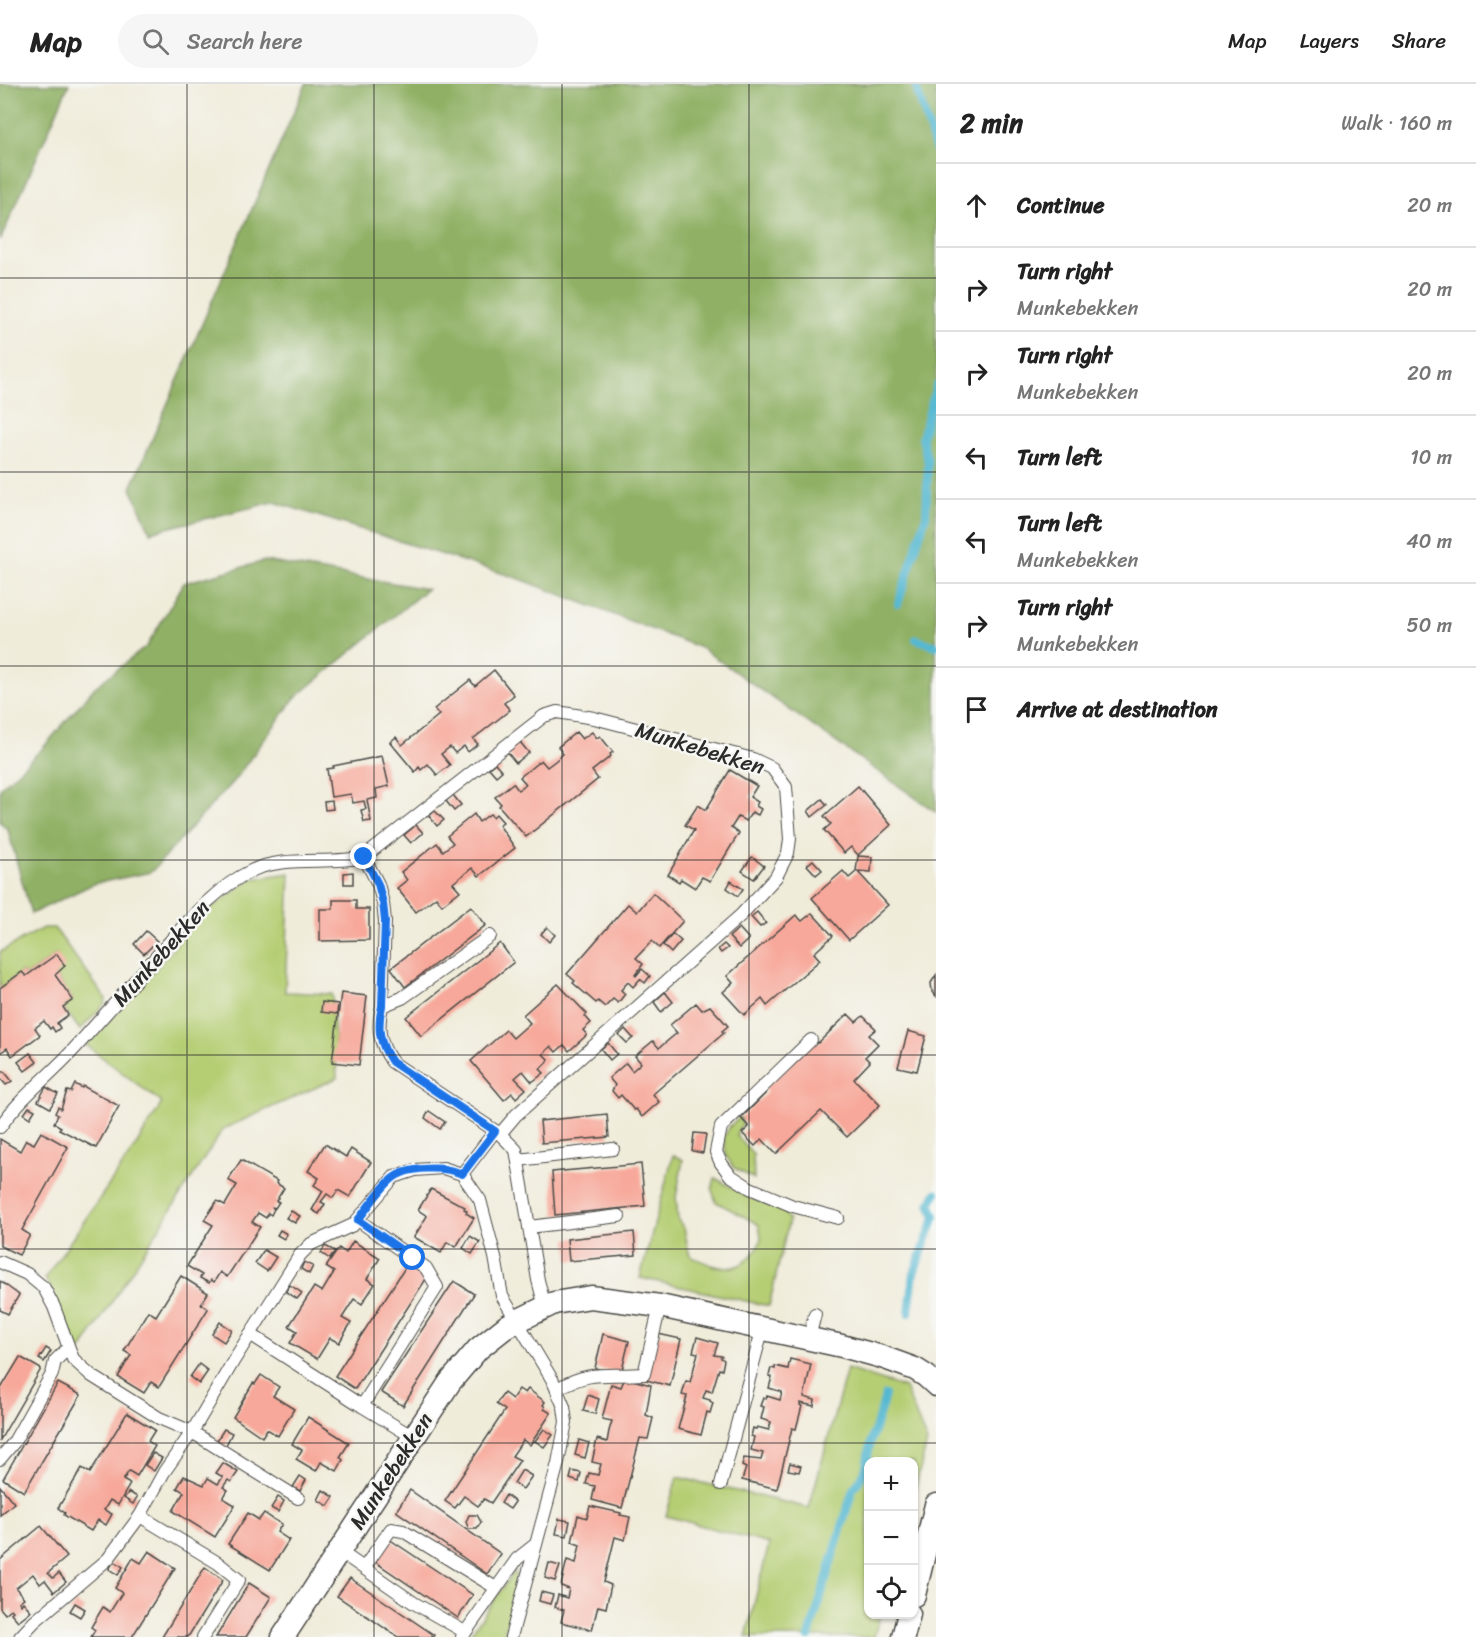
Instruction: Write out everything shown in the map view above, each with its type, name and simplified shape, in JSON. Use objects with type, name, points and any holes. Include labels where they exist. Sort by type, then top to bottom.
[{"type":"street","name":"Munkebekken","points":[[283,1637],[450,1382],[478,1348],[516,1321],[554,1303],[591,1297],[660,1306],[763,1327],[882,1357],[915,1369],[936,1385]]},
{"type":"street","points":[[918,1579],[936,1505]]},
{"type":"street","points":[[903,1637],[908,1619]]},
{"type":"lane","name":"Munkebekken","points":[[0,1127],[14,1106],[73,1050],[202,906],[228,883],[254,869],[276,864],[349,861],[364,857],[544,716],[557,712],[594,718],[753,759],[772,768],[786,787],[790,839],[788,853],[776,877],[736,920],[524,1108],[498,1133],[462,1174]]},
{"type":"lane","points":[[364,857],[378,884],[385,921],[382,1006],[379,1020],[379,1035],[384,1050],[392,1062],[498,1133],[516,1150],[538,1280],[546,1307]]},
{"type":"lane","points":[[382,1006],[402,998],[490,936]]},
{"type":"lane","points":[[811,1040],[721,1127],[716,1152],[730,1175],[750,1188],[793,1206],[838,1218]]},
{"type":"lane","points":[[518,1161],[613,1149]]},
{"type":"lane","points":[[20,1637],[34,1622],[108,1559],[140,1516],[164,1472],[192,1432],[300,1255],[311,1244],[353,1225],[394,1177],[415,1170],[443,1168],[462,1174],[480,1200],[495,1257],[502,1296],[557,1389],[564,1407],[566,1422],[558,1463],[511,1637]]},
{"type":"lane","points":[[529,1227],[619,1216]]},
{"type":"lane","points":[[358,1220],[426,1268],[437,1287],[362,1406]]},
{"type":"lane","points":[[0,1262],[27,1274],[44,1288],[54,1307],[73,1359],[92,1376],[159,1418],[192,1432],[298,1498]]},
{"type":"lane","points":[[557,1389],[584,1376],[607,1373],[621,1376],[644,1374],[660,1306]]},
{"type":"lane","points":[[809,1338],[815,1314]]},
{"type":"lane","points":[[721,1485],[763,1327]]},
{"type":"lane","points":[[250,1334],[413,1437]]},
{"type":"lane","points":[[0,1459],[14,1442],[41,1394],[52,1374],[55,1361],[68,1347]]},
{"type":"lane","points":[[140,1516],[218,1563],[239,1580],[203,1637]]},
{"type":"lane","points":[[364,1568],[391,1529],[403,1531],[496,1588]]},
{"type":"lane","points":[[339,1551],[463,1635],[517,1559],[536,1544]]},
{"type":"green space","points":[[0,84],[69,84],[0,241]]},
{"type":"green space","points":[[306,84],[936,84],[936,812],[701,648],[520,579],[274,502],[150,532],[131,488]]},
{"type":"green space","points":[[265,561],[427,589],[294,699],[236,778],[151,872],[93,884],[31,914],[8,830],[0,822],[0,788],[42,749],[95,687],[147,646],[184,583]]},
{"type":"green space","points":[[290,873],[285,992],[332,994],[337,1078],[223,1129],[79,1353],[45,1278],[135,1147],[162,1103],[86,1045],[131,998],[199,917],[251,879]]},
{"type":"green space","points":[[43,928],[54,928],[106,999],[105,1004],[80,1030],[63,1007],[73,1000],[55,975],[57,954],[26,976],[22,972],[0,988],[0,952]]},
{"type":"green space","points":[[740,1117],[743,1125],[737,1132],[737,1136],[753,1154],[754,1179],[734,1168],[726,1156],[724,1137],[730,1126]]},
{"type":"green space","points":[[673,1155],[683,1160],[676,1197],[678,1220],[684,1228],[689,1253],[692,1257],[717,1266],[733,1267],[749,1258],[760,1242],[758,1224],[716,1202],[712,1190],[715,1178],[747,1196],[784,1210],[789,1220],[769,1306],[640,1278]]},
{"type":"green space","points":[[847,1369],[905,1388],[927,1442],[918,1477],[918,1457],[864,1457],[864,1619],[879,1619],[874,1637],[746,1637],[769,1544],[666,1516],[677,1477],[809,1508]]},
{"type":"green space","points":[[515,1570],[517,1585],[504,1637],[468,1637]]},
{"type":"building","points":[[494,670],[514,695],[504,703],[510,710],[473,739],[478,744],[468,752],[464,746],[455,753],[450,747],[441,754],[450,765],[437,775],[428,764],[421,770],[419,767],[415,772],[390,742],[396,737],[402,745],[439,715],[434,709],[470,680],[475,686]]},
{"type":"building","points":[[576,732],[582,739],[592,732],[597,738],[600,736],[613,752],[592,771],[598,779],[526,837],[499,806],[501,804],[495,797],[513,783],[518,790],[526,784],[520,777],[541,760],[547,767],[555,761],[563,754],[558,747]]},
{"type":"building","points":[[520,742],[529,753],[516,763],[507,752]]},
{"type":"building","points":[[382,756],[389,786],[376,789],[377,798],[367,800],[371,821],[364,822],[361,810],[366,809],[364,801],[353,803],[351,794],[331,797],[327,769]]},
{"type":"building","points":[[495,763],[502,771],[496,776],[489,768]]},
{"type":"building","points":[[730,770],[757,786],[750,797],[758,802],[756,806],[761,809],[758,815],[752,812],[746,821],[738,817],[731,828],[739,833],[710,881],[702,877],[695,888],[681,879],[679,882],[668,875],[694,830],[685,825],[698,805],[706,810]]},
{"type":"building","points":[[858,786],[891,825],[858,855],[851,847],[844,853],[824,830],[831,824],[824,816]]},
{"type":"building","points":[[453,795],[461,805],[454,811],[446,801]]},
{"type":"building","points":[[822,799],[827,805],[812,817],[808,811]]},
{"type":"building","points":[[332,801],[333,809],[325,810],[324,802]]},
{"type":"building","points":[[435,811],[444,820],[437,826],[429,816]]},
{"type":"building","points":[[474,814],[479,822],[490,814],[493,817],[496,814],[503,822],[499,825],[515,848],[479,876],[472,868],[453,883],[460,891],[442,905],[436,897],[416,912],[397,888],[407,880],[401,872],[437,843],[443,851],[453,843],[447,836]]},
{"type":"building","points":[[416,825],[423,833],[411,843],[404,835]]},
{"type":"building","points":[[858,856],[872,857],[871,872],[856,871]]},
{"type":"building","points":[[752,857],[764,866],[754,879],[742,871]]},
{"type":"building","points":[[813,860],[822,870],[816,875],[807,865]]},
{"type":"building","points":[[843,871],[849,878],[857,871],[888,905],[849,940],[812,898]]},
{"type":"building","points":[[353,872],[353,884],[344,884],[344,873]]},
{"type":"building","points":[[731,881],[743,889],[738,896],[727,888]]},
{"type":"building","points":[[653,893],[683,921],[659,948],[652,941],[636,958],[643,964],[635,975],[642,969],[650,976],[645,983],[640,979],[633,987],[628,982],[621,990],[625,994],[618,1003],[613,999],[605,1007],[598,1001],[596,1003],[573,983],[575,981],[567,974],[628,904],[637,912]]},
{"type":"building","points":[[333,900],[356,900],[356,909],[369,909],[369,940],[320,941],[320,909],[333,909]]},
{"type":"building","points":[[471,906],[486,925],[405,987],[391,968]]},
{"type":"building","points":[[757,912],[766,923],[760,927],[751,917]]},
{"type":"building","points":[[812,913],[833,936],[814,953],[820,960],[767,1006],[762,999],[744,1015],[723,992],[733,983],[727,976],[796,915],[802,921]]},
{"type":"building","points":[[547,927],[555,935],[549,942],[541,934]]},
{"type":"building","points":[[739,928],[749,939],[739,948],[729,937]]},
{"type":"building","points":[[146,931],[157,941],[144,954],[134,944]]},
{"type":"building","points":[[673,934],[681,941],[671,953],[663,945]]},
{"type":"building","points":[[500,943],[514,962],[421,1036],[406,1017]]},
{"type":"building","points":[[724,944],[728,948],[721,953],[718,949]]},
{"type":"building","points":[[57,954],[65,966],[55,975],[73,1000],[63,1007],[68,1015],[57,1023],[60,1028],[55,1032],[44,1021],[35,1028],[40,1035],[12,1056],[7,1048],[0,1053],[0,988],[22,972],[26,976]]},
{"type":"building","points":[[936,975],[936,996],[932,991],[931,983]]},
{"type":"building","points":[[558,984],[587,1014],[585,1016],[591,1023],[583,1030],[587,1035],[569,1051],[564,1045],[556,1052],[551,1046],[543,1054],[549,1060],[540,1069],[544,1073],[532,1082],[523,1071],[515,1078],[526,1089],[516,1098],[512,1093],[504,1100],[471,1061],[506,1030],[513,1038],[530,1023],[523,1015]]},
{"type":"building","points":[[665,992],[673,1002],[661,1012],[654,1002]]},
{"type":"building","points":[[341,993],[367,996],[359,1065],[332,1062]]},
{"type":"building","points":[[322,1002],[338,1004],[337,1014],[321,1012]]},
{"type":"building","points":[[696,1003],[702,1010],[710,1006],[728,1026],[722,1031],[724,1033],[653,1094],[659,1102],[642,1117],[621,1095],[618,1098],[612,1091],[615,1085],[609,1078],[626,1063],[632,1071],[641,1063],[635,1056],[653,1041],[659,1048],[677,1033],[670,1025]]},
{"type":"building","points":[[848,1014],[856,1022],[863,1016],[876,1029],[869,1035],[878,1044],[865,1057],[870,1062],[854,1079],[880,1105],[847,1137],[821,1111],[776,1154],[762,1139],[755,1146],[742,1133],[749,1127],[741,1118],[767,1092],[764,1089],[814,1040],[818,1043]]},
{"type":"building","points":[[625,1029],[633,1038],[627,1043],[619,1035]]},
{"type":"building","points":[[908,1031],[926,1036],[917,1071],[898,1067]]},
{"type":"building","points":[[608,1043],[617,1054],[610,1060],[601,1049]]},
{"type":"building","points":[[30,1053],[37,1062],[25,1071],[18,1062]]},
{"type":"building","points":[[4,1071],[12,1081],[6,1085],[0,1078],[0,1074]]},
{"type":"building","points":[[75,1084],[119,1106],[96,1148],[59,1129],[61,1127],[54,1123],[58,1115],[55,1113],[58,1107],[61,1109],[67,1091],[71,1092]]},
{"type":"building","points":[[46,1087],[58,1094],[50,1108],[38,1101]]},
{"type":"building","points":[[29,1107],[35,1110],[30,1118],[24,1114]]},
{"type":"building","points":[[429,1111],[445,1122],[440,1129],[425,1118]]},
{"type":"building","points":[[607,1114],[609,1137],[542,1143],[540,1121]]},
{"type":"building","points":[[41,1132],[68,1147],[22,1230],[30,1235],[19,1255],[0,1246],[0,1139],[20,1151],[26,1140],[34,1144]]},
{"type":"building","points":[[694,1133],[706,1134],[703,1153],[692,1151]]},
{"type":"building","points":[[325,1144],[346,1157],[351,1149],[371,1162],[350,1197],[338,1190],[333,1198],[327,1194],[321,1202],[325,1204],[319,1214],[312,1210],[323,1191],[314,1185],[319,1178],[308,1171]]},
{"type":"building","points":[[241,1160],[277,1181],[276,1183],[284,1188],[276,1201],[279,1202],[275,1208],[272,1207],[274,1209],[271,1215],[268,1213],[266,1218],[258,1213],[252,1222],[260,1227],[227,1277],[220,1272],[214,1282],[211,1280],[209,1283],[200,1278],[202,1275],[187,1266],[213,1225],[204,1220],[217,1201],[225,1205],[237,1185],[228,1180]]},
{"type":"building","points":[[641,1164],[645,1206],[555,1215],[552,1172]]},
{"type":"building","points":[[431,1189],[465,1207],[466,1213],[474,1218],[456,1247],[447,1242],[441,1253],[414,1237],[427,1216],[418,1210]]},
{"type":"building","points":[[291,1211],[300,1216],[295,1223],[286,1218]]},
{"type":"building","points":[[280,1230],[287,1234],[284,1239],[277,1235]]},
{"type":"building","points":[[634,1232],[636,1255],[569,1261],[567,1239]]},
{"type":"building","points":[[470,1236],[480,1242],[472,1254],[463,1248]]},
{"type":"building","points":[[353,1241],[380,1258],[367,1279],[375,1284],[362,1304],[354,1299],[342,1318],[351,1323],[339,1343],[330,1338],[317,1359],[290,1343],[297,1331],[289,1326],[314,1287],[322,1292],[334,1272],[326,1267],[339,1248],[346,1253]]},
{"type":"building","points":[[325,1246],[335,1251],[330,1259],[321,1253]]},
{"type":"building","points":[[264,1250],[276,1257],[267,1271],[255,1263]]},
{"type":"building","points":[[304,1262],[313,1266],[309,1274],[301,1269]]},
{"type":"building","points":[[408,1263],[428,1276],[355,1389],[335,1376]]},
{"type":"building","points":[[181,1276],[208,1293],[201,1304],[208,1309],[159,1387],[151,1382],[144,1393],[118,1377],[131,1355],[124,1351],[148,1311],[156,1316]]},
{"type":"building","points":[[0,1281],[19,1295],[8,1314],[0,1310]]},
{"type":"building","points":[[454,1281],[474,1294],[403,1406],[381,1392]]},
{"type":"building","points":[[290,1285],[302,1293],[297,1299],[286,1292]]},
{"type":"building","points":[[220,1322],[232,1330],[224,1342],[212,1334]]},
{"type":"building","points":[[603,1334],[629,1341],[621,1374],[595,1368]]},
{"type":"building","points":[[658,1334],[681,1339],[670,1386],[646,1380]]},
{"type":"building","points":[[697,1337],[718,1343],[714,1355],[722,1356],[724,1360],[712,1392],[706,1390],[703,1398],[713,1403],[710,1413],[707,1412],[701,1435],[678,1429],[687,1396],[682,1395],[686,1381],[690,1382],[698,1353],[693,1352]]},
{"type":"building","points":[[46,1348],[51,1351],[44,1362],[39,1359]]},
{"type":"building","points":[[20,1357],[41,1369],[0,1440],[0,1390]]},
{"type":"building","points":[[790,1359],[811,1364],[804,1397],[815,1400],[814,1406],[800,1403],[802,1406],[796,1429],[792,1428],[777,1489],[742,1480],[746,1468],[742,1466],[744,1458],[761,1460],[763,1453],[751,1450],[754,1437],[751,1436],[753,1428],[769,1430],[771,1422],[761,1419],[764,1407],[760,1406],[763,1398],[766,1399],[767,1396],[780,1400],[782,1392],[769,1388],[772,1377],[769,1376],[771,1368],[775,1369],[775,1366],[788,1369]]},
{"type":"building","points":[[199,1364],[208,1371],[199,1384],[190,1377]]},
{"type":"building","points":[[261,1375],[279,1387],[273,1396],[294,1409],[278,1436],[267,1429],[262,1437],[233,1417],[253,1383],[255,1384]]},
{"type":"building","points":[[625,1378],[651,1385],[646,1415],[653,1418],[648,1439],[640,1438],[622,1508],[592,1500],[595,1486],[586,1484],[589,1473],[598,1475],[601,1464],[592,1462],[597,1439],[607,1442],[612,1421],[602,1419],[611,1384],[621,1387]]},
{"type":"building","points":[[58,1383],[81,1395],[24,1492],[3,1479]]},
{"type":"building","points":[[519,1389],[525,1393],[528,1389],[540,1398],[545,1402],[544,1409],[551,1413],[530,1445],[523,1440],[512,1456],[520,1460],[491,1503],[484,1499],[478,1506],[464,1496],[455,1508],[445,1501],[505,1410],[496,1404],[504,1393],[512,1399]]},
{"type":"building","points":[[588,1395],[599,1399],[595,1414],[583,1411]]},
{"type":"building","points":[[127,1413],[155,1430],[148,1441],[155,1446],[137,1476],[129,1471],[123,1480],[130,1484],[118,1505],[110,1500],[104,1510],[112,1514],[106,1525],[98,1520],[91,1531],[64,1515],[65,1513],[58,1508],[82,1468],[90,1473]]},
{"type":"building","points":[[308,1417],[349,1443],[340,1457],[343,1460],[337,1471],[321,1462],[316,1471],[296,1459],[302,1450],[292,1444]]},
{"type":"building","points":[[224,1429],[232,1433],[225,1447],[216,1442]]},
{"type":"building","points":[[544,1429],[553,1435],[544,1447],[535,1441]]},
{"type":"building","points":[[579,1440],[589,1443],[585,1458],[575,1455]]},
{"type":"building","points":[[153,1453],[162,1458],[154,1471],[145,1465]]},
{"type":"building","points":[[223,1463],[238,1472],[231,1482],[228,1480],[223,1487],[228,1490],[223,1498],[235,1505],[215,1537],[173,1511],[184,1492],[177,1488],[184,1476],[204,1485],[208,1478],[218,1484],[223,1477],[216,1473]]},
{"type":"building","points":[[790,1463],[801,1466],[799,1472],[788,1470]]},
{"type":"building","points":[[522,1470],[532,1476],[523,1489],[514,1483]]},
{"type":"building","points":[[572,1471],[581,1473],[579,1482],[570,1479]]},
{"type":"building","points":[[300,1476],[306,1480],[300,1491],[293,1487]]},
{"type":"building","points":[[0,1486],[14,1503],[0,1515]]},
{"type":"building","points":[[323,1490],[334,1497],[328,1506],[318,1500]]},
{"type":"building","points":[[410,1490],[501,1554],[487,1574],[396,1511]]},
{"type":"building","points":[[129,1492],[137,1497],[133,1504],[124,1498]]},
{"type":"building","points":[[506,1495],[515,1502],[510,1509],[501,1503]]},
{"type":"building","points":[[278,1497],[284,1501],[278,1512],[271,1508]]},
{"type":"building","points":[[590,1506],[630,1517],[625,1540],[615,1537],[604,1582],[611,1585],[606,1608],[598,1606],[592,1630],[561,1622],[564,1610],[555,1607],[558,1595],[567,1598],[569,1589],[561,1586],[567,1560],[576,1563],[580,1545],[572,1542],[578,1515],[587,1518]]},
{"type":"building","points":[[248,1513],[259,1520],[264,1513],[282,1524],[277,1532],[289,1540],[270,1570],[228,1544]]},
{"type":"building","points":[[469,1515],[477,1515],[481,1522],[477,1529],[469,1529],[466,1522]]},
{"type":"building","points":[[559,1519],[570,1521],[567,1536],[556,1534]]},
{"type":"building","points":[[41,1526],[67,1557],[48,1573],[53,1578],[59,1573],[66,1582],[54,1592],[45,1580],[40,1584],[33,1574],[16,1588],[24,1598],[19,1602],[21,1605],[23,1602],[31,1611],[18,1621],[11,1613],[13,1611],[11,1609],[5,1614],[0,1608],[0,1560]]},
{"type":"building","points":[[389,1539],[473,1595],[458,1618],[374,1561]]},
{"type":"building","points":[[149,1551],[175,1568],[132,1637],[91,1637],[95,1630],[91,1627],[103,1607],[110,1612],[122,1593],[115,1588],[133,1558],[141,1563]]},
{"type":"building","points":[[114,1561],[123,1567],[118,1575],[109,1569]]},
{"type":"building","points":[[549,1563],[560,1566],[555,1581],[545,1578]]},
{"type":"building","points":[[205,1567],[223,1580],[188,1637],[162,1637]]},
{"type":"building","points":[[350,1578],[434,1635],[433,1637],[398,1637],[337,1596]]},
{"type":"building","points":[[249,1583],[271,1597],[246,1637],[216,1637]]},
{"type":"building","points":[[541,1592],[553,1595],[550,1604],[539,1601]]},
{"type":"building","points":[[75,1603],[85,1609],[80,1617],[70,1611]]},
{"type":"waterway","name":"Munkebekken","points":[[915,84],[936,150]]},
{"type":"waterway","name":"Munkebekken","points":[[898,604],[926,516],[928,462],[922,438],[936,386]]},
{"type":"waterway","name":"Munkebekken","points":[[916,639],[936,646]]},
{"type":"waterway","name":"Munkebekken","points":[[909,1313],[914,1273],[935,1217],[930,1203],[936,1193]]},
{"type":"waterway","name":"Munkebekken","points":[[809,1637],[853,1489],[865,1471],[871,1441],[885,1395]]},
{"type":"route","points":[[364,857],[378,884],[385,921],[382,1006],[379,1020],[379,1035],[384,1050],[392,1062],[495,1131],[462,1174],[443,1168],[415,1170],[394,1177],[358,1220],[413,1258]]}]
